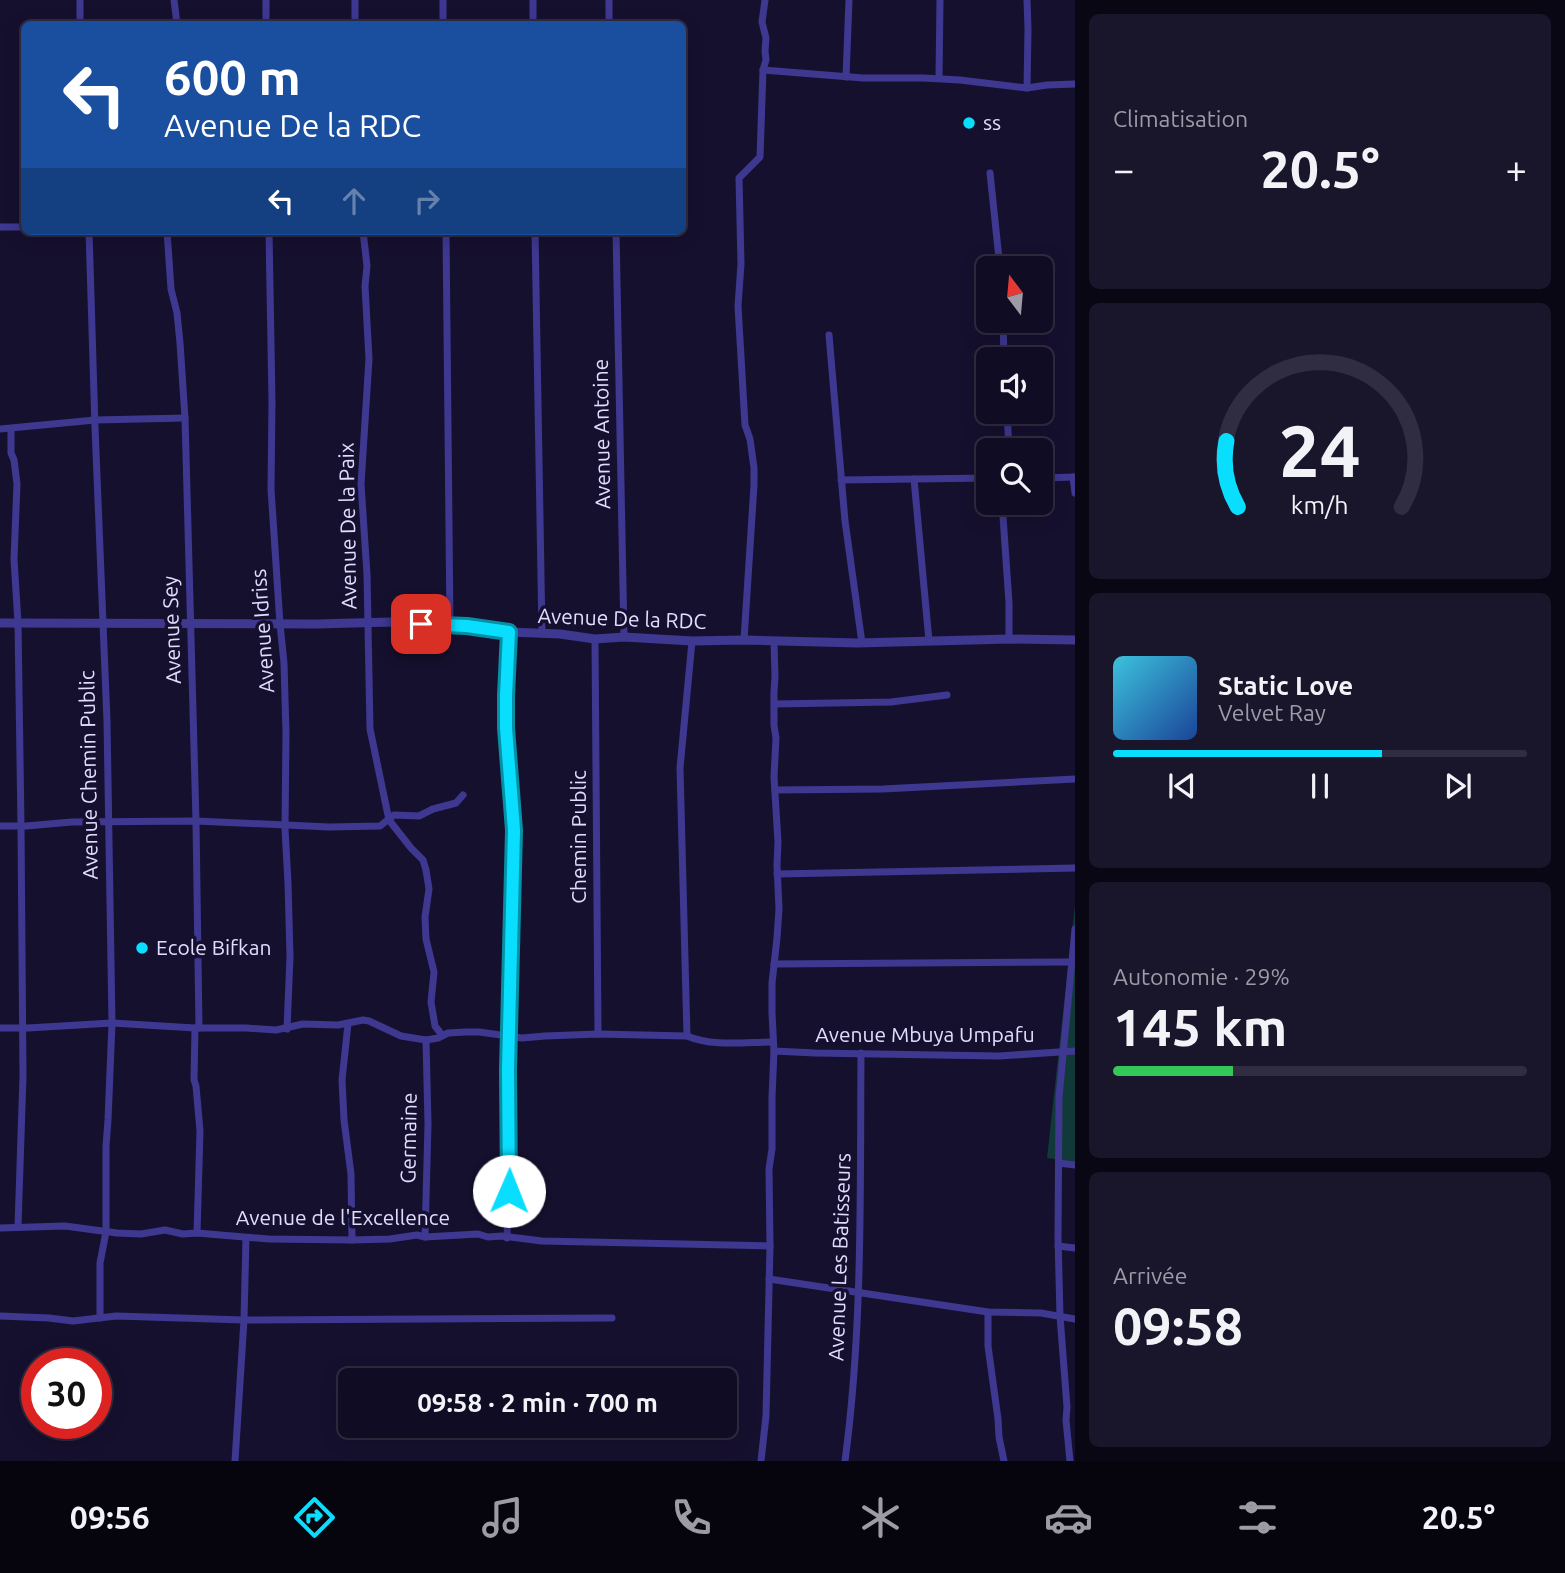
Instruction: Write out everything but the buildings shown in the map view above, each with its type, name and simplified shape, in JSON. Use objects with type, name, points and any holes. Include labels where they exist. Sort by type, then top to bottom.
[{"type":"street","points":[[80,0],[80,21]]},
{"type":"street","points":[[174,0],[177,21]]},
{"type":"street","points":[[266,0],[266,21]]},
{"type":"street","points":[[355,0],[355,21]]},
{"type":"street","points":[[443,0],[443,21]]},
{"type":"street","points":[[533,0],[533,21]]},
{"type":"street","points":[[609,0],[609,21]]},
{"type":"street","points":[[744,640],[754,476],[750,439],[745,425],[738,306],[741,264],[739,178],[760,157],[763,69],[766,60],[766,38],[762,22],[765,0]]},
{"type":"street","points":[[846,77],[849,0]]},
{"type":"street","points":[[939,79],[940,0]]},
{"type":"street","points":[[1027,0],[1027,88]]},
{"type":"street","points":[[763,69],[863,78],[939,79],[1027,88],[1075,84]]},
{"type":"street","points":[[990,173],[998,256]]},
{"type":"street","points":[[0,227],[21,227]]},
{"type":"street","name":"Avenue Chemin Public","points":[[89,235],[107,721],[112,1023],[106,1146],[106,1232],[100,1263],[100,1318]]},
{"type":"street","name":"Avenue Sey","points":[[167,235],[171,289],[180,343],[184,418],[196,821],[197,1028],[194,1080],[200,1131],[197,1233]]},
{"type":"street","name":"Avenue Idriss","points":[[269,235],[271,489],[284,663],[286,733],[285,824],[289,940],[287,1029]]},
{"type":"street","name":"Avenue De la Paix","points":[[363,235],[367,266],[365,286],[369,359],[361,484],[367,574],[370,729],[389,820]]},
{"type":"street","points":[[446,235],[450,626]]},
{"type":"street","points":[[535,235],[542,634]]},
{"type":"street","name":"Avenue Antoine","points":[[616,235],[624,637]]},
{"type":"street","points":[[829,335],[845,521],[862,643]]},
{"type":"street","points":[[0,429],[95,420],[184,418]]},
{"type":"street","points":[[11,429],[18,484],[14,559],[18,623],[23,1028],[18,1226]]},
{"type":"street","points":[[1053,478],[1074,477],[1075,493]]},
{"type":"street","points":[[841,480],[976,478]]},
{"type":"street","points":[[914,479],[929,641]]},
{"type":"street","points":[[1003,515],[1009,639]]},
{"type":"street","name":"Avenue De la RDC","points":[[0,624],[391,622],[467,626],[595,639],[624,637],[692,641],[862,643],[1075,640]]},
{"type":"street","points":[[508,1238],[508,1070],[514,830],[506,728],[509,632]]},
{"type":"street","name":"Chemin Public","points":[[595,639],[598,1034]]},
{"type":"street","points":[[687,1036],[680,768],[692,641]]},
{"type":"street","points":[[761,1461],[766,1416],[769,1169],[772,1149],[774,1051],[772,1013],[779,909],[774,762],[774,641]]},
{"type":"street","points":[[774,704],[891,702],[947,695]]},
{"type":"street","points":[[775,790],[883,789],[1075,779]]},
{"type":"street","points":[[0,826],[72,822],[196,821],[308,827],[380,826],[394,815],[419,816],[456,803],[464,795]]},
{"type":"street","points":[[389,820],[423,860],[426,870],[429,896],[425,917],[426,939],[434,972],[431,1002],[435,1026],[442,1035]]},
{"type":"street","points":[[777,874],[1075,868]]},
{"type":"street","points":[[1070,1461],[1060,1317],[1059,1097],[1075,929]]},
{"type":"street","points":[[774,964],[1071,962]]},
{"type":"street","points":[[0,1028],[112,1023],[276,1030],[303,1024],[348,1024],[357,1020],[369,1021],[401,1036],[426,1040],[448,1033],[479,1032],[522,1038],[598,1034],[687,1036],[715,1042],[773,1042]]},
{"type":"street","points":[[348,1024],[342,1080],[351,1174],[352,1240]]},
{"type":"street","name":"Germaine","points":[[425,1237],[428,1124],[426,1040]]},
{"type":"street","name":"Avenue Mbuya Umpafu","points":[[774,1051],[999,1056],[1075,1051]]},
{"type":"street","name":"Avenue Les Batisseurs","points":[[845,1461],[851,1420],[859,1293],[861,1054]]},
{"type":"street","points":[[1059,1163],[1075,1165]]},
{"type":"street","name":"Avenue de l'Excellence","points":[[0,1228],[65,1226],[141,1234],[165,1230],[183,1234],[246,1238],[352,1240],[478,1234],[542,1241],[770,1246]]},
{"type":"street","points":[[235,1461],[246,1238]]},
{"type":"street","points":[[1058,1247],[1075,1248]]},
{"type":"street","points":[[769,1279],[988,1312],[1041,1314],[1075,1319]]},
{"type":"street","points":[[988,1312],[988,1346],[1004,1461]]},
{"type":"street","points":[[0,1316],[73,1321],[128,1316],[244,1320],[612,1318]]},
{"type":"green space","points":[[1075,905],[1075,1162],[1047,1158]]},
{"type":"place","name":"ss","points":[[969,123]]},
{"type":"place","name":"Ecole Bifkan","points":[[142,948]]},
{"type":"route","points":[[421,624],[467,626],[509,632],[506,728],[514,830],[508,1070],[509,1191]]}]
